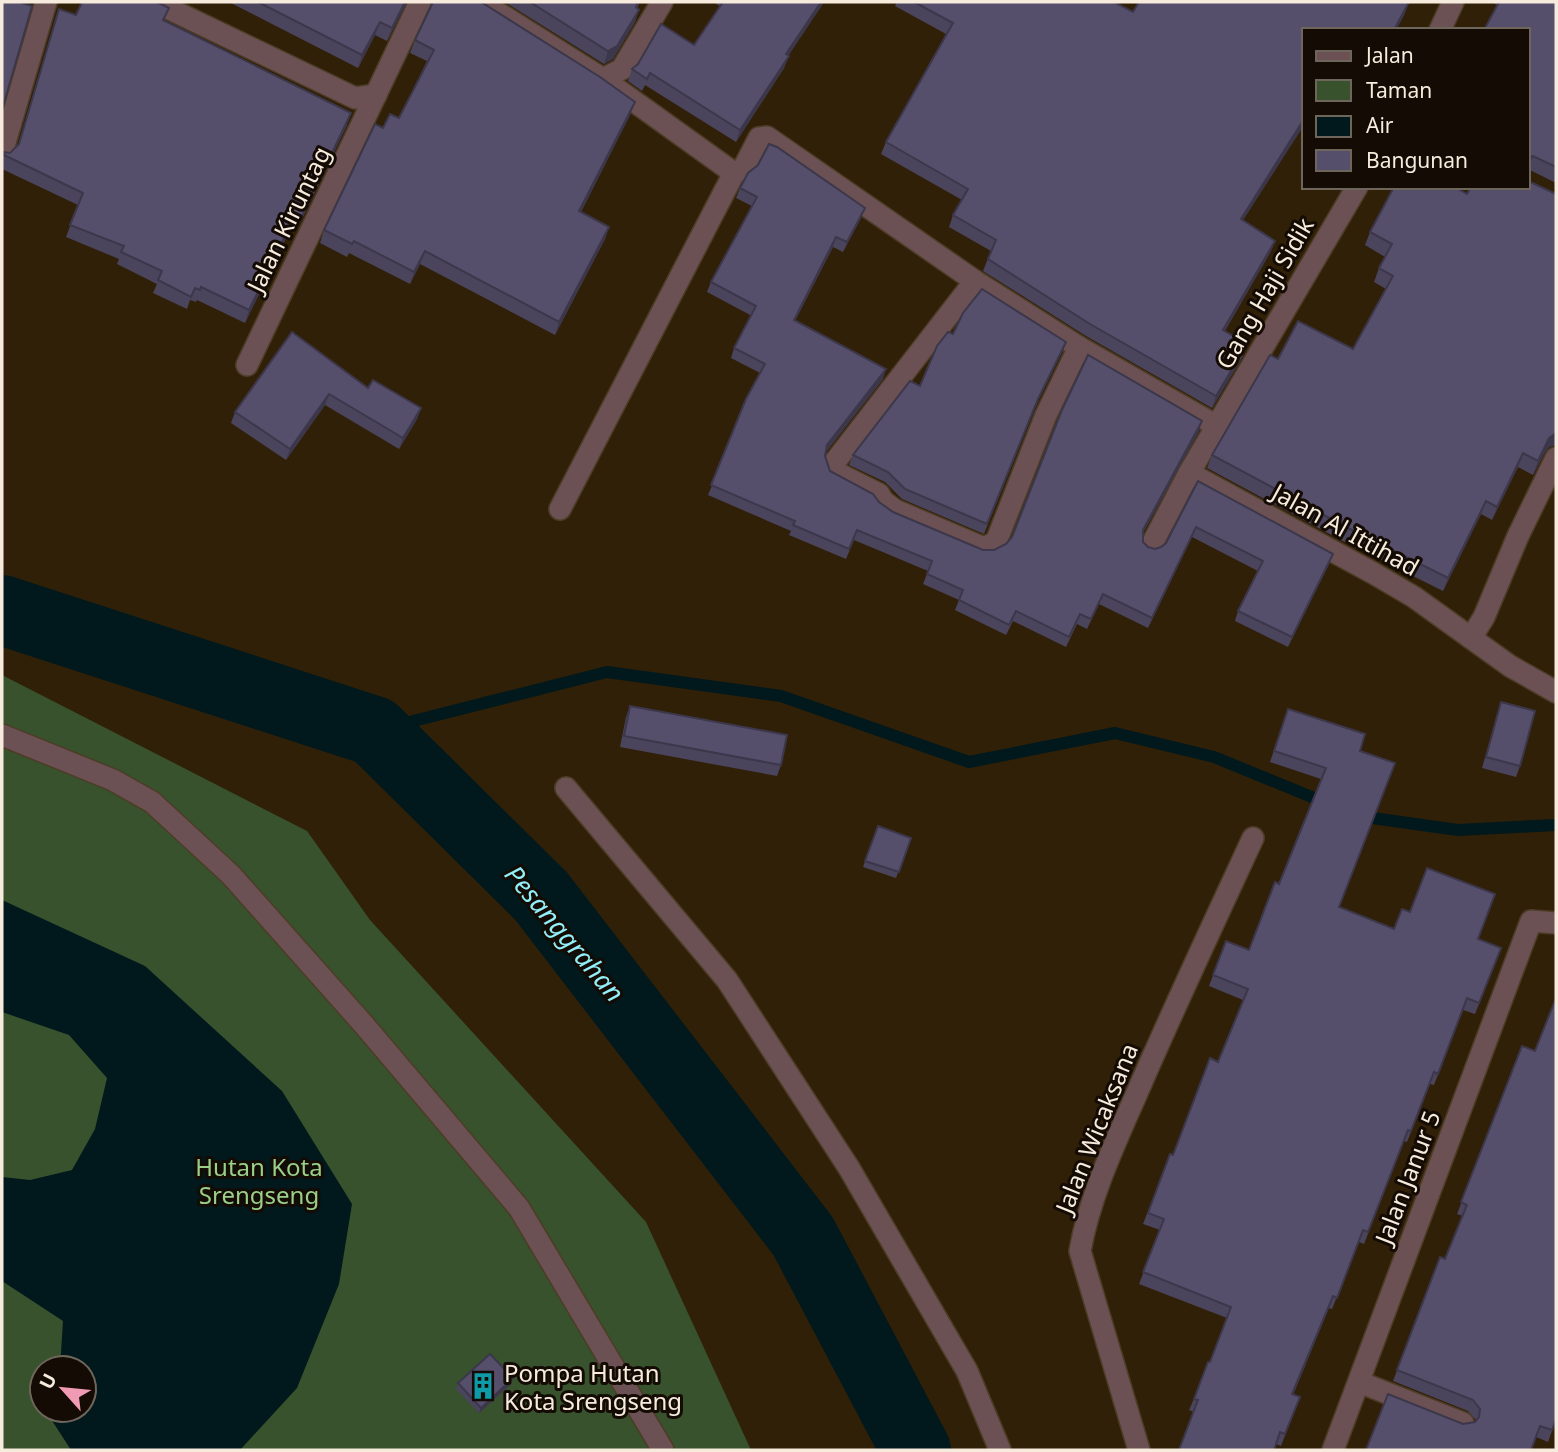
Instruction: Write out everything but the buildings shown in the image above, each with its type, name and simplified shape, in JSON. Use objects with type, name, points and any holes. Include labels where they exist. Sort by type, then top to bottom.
[{"type":"street","points":[[155,2],[355,98],[376,95]]},
{"type":"street","name":"Jalan Kiruntag","points":[[247,365],[420,2]]},
{"type":"street","points":[[481,2],[603,79],[734,173]]},
{"type":"street","points":[[603,79],[622,69],[662,2]]},
{"type":"street","points":[[1441,28],[1453,2]]},
{"type":"street","points":[[2,153],[38,5]]},
{"type":"street","points":[[561,509],[734,173],[743,169],[759,138],[767,137],[975,281],[1079,347],[1217,426]]},
{"type":"street","name":"Gang Haji Sidik","points":[[1152,546],[1189,473],[1356,189]]},
{"type":"street","points":[[975,281],[834,463],[837,473],[878,494],[895,510],[984,548],[996,542],[1046,415],[1079,347]]},
{"type":"street","points":[[1471,638],[1488,608],[1518,536],[1556,458]]},
{"type":"street","name":"Jalan Al Ittihad","points":[[1189,473],[1414,597],[1510,666],[1556,692]]},
{"type":"street","points":[[2,735],[113,780],[152,802],[231,875],[365,1026],[519,1208],[663,1450]]},
{"type":"street","points":[[566,788],[727,980],[849,1168],[968,1371],[1000,1450]]},
{"type":"street","name":"Jalan Wicaksana","points":[[1139,1450],[1080,1251],[1086,1219],[1123,1125],[1181,991],[1253,838]]},
{"type":"street","name":"Jalan Janur 5","points":[[1333,1450],[1531,921],[1556,923]]},
{"type":"street","points":[[1359,1382],[1463,1423]]},
{"type":"green space","name":"Hutan Kota Srengseng","points":[[2,675],[307,831],[370,920],[646,1222],[751,1450],[2,1450]]},
{"type":"water","points":[[2,900],[145,966],[282,1091],[352,1204],[339,1284],[297,1388],[240,1450],[71,1450],[54,1424],[98,1424],[98,1354],[61,1354],[63,1321],[2,1281],[2,1177],[30,1180],[72,1170],[95,1129],[107,1078],[69,1035],[2,1012]]},
{"type":"waterway","name":"Pesanggrahan","points":[[2,610],[374,731],[541,896],[803,1236],[916,1450]]},
{"type":"waterway","points":[[374,731],[607,672],[781,696],[969,762],[1115,733],[1214,757],[1329,804]]},
{"type":"waterway","points":[[1358,816],[1458,830],[1556,825]]},
{"type":"place","name":"Pompa Hutan Kota Srengseng","points":[[483,1386]]}]
